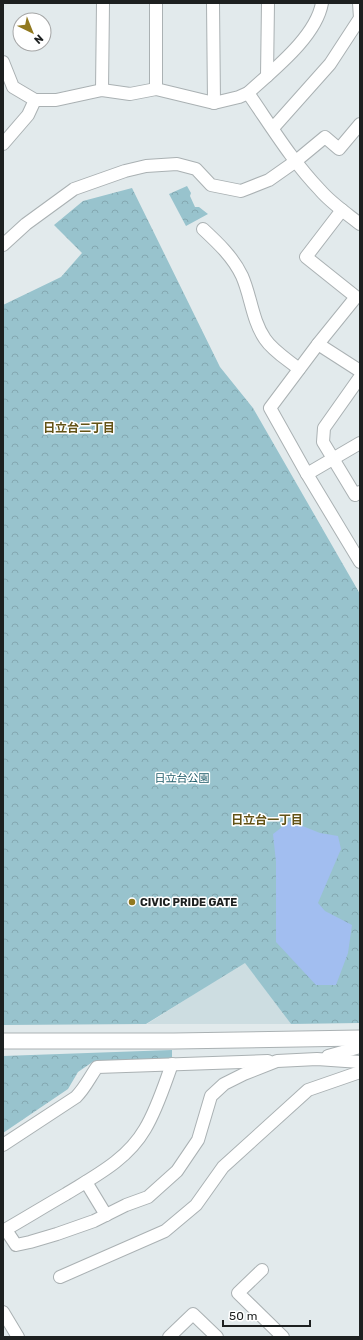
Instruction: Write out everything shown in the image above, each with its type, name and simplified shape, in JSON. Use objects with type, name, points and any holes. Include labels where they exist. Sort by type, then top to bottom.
[{"type":"street","points":[[102,90],[103,3]]},
{"type":"street","points":[[156,3],[156,89]]},
{"type":"street","points":[[213,3],[214,103]]},
{"type":"street","points":[[267,76],[268,3]]},
{"type":"street","points":[[3,62],[13,87],[35,100],[56,100],[102,90],[130,94],[156,89],[214,103],[239,97],[248,93],[267,76],[296,48],[315,22],[322,3]]},
{"type":"street","points":[[273,128],[330,64],[360,18],[359,3]]},
{"type":"street","points":[[248,93],[296,161],[320,191],[360,224]]},
{"type":"street","points":[[3,144],[28,115],[35,100]]},
{"type":"street","points":[[3,245],[26,224],[74,189],[125,171],[146,166],[177,164],[196,170],[211,185],[241,191],[269,180],[296,161],[325,137],[339,149],[360,124]]},
{"type":"street","points":[[342,210],[306,258],[358,295],[318,344],[270,408],[307,474],[360,562]]},
{"type":"street","points":[[203,229],[221,246],[233,261],[242,277],[254,316],[265,339],[275,350],[299,369]]},
{"type":"street","points":[[318,344],[360,371]]},
{"type":"street","points":[[360,377],[324,428],[323,442],[355,495],[360,492]]},
{"type":"street","points":[[307,474],[360,443]]},
{"type":"street","points":[[3,1041],[360,1038]]},
{"type":"street","points":[[317,1059],[360,1047]]},
{"type":"street","points":[[3,1145],[76,1096],[83,1090],[97,1067],[317,1059],[360,1062]]},
{"type":"street","points":[[172,1064],[156,1108],[145,1130],[124,1155],[115,1163],[86,1182],[4,1231],[16,1245],[57,1234],[94,1221],[126,1205],[148,1197],[177,1171],[198,1140],[211,1096],[224,1084],[244,1074],[277,1061]]},
{"type":"street","points":[[60,1277],[166,1232],[196,1205],[223,1167],[308,1090],[360,1072]]},
{"type":"street","points":[[86,1182],[106,1215]]},
{"type":"street","points":[[262,1270],[238,1293],[283,1337]]},
{"type":"street","points":[[3,1312],[18,1337]]},
{"type":"street","points":[[169,1337],[193,1314],[217,1337]]},
{"type":"shaded area","points":[[245,962],[291,1024],[147,1024]]},
{"type":"green space","points":[[187,186],[191,193],[190,196],[195,207],[199,207],[208,214],[186,226],[169,194]]},
{"type":"green space","name":"日立台公園","points":[[132,188],[220,367],[253,408],[360,594],[360,1023],[291,1024],[245,963],[146,1024],[3,1025],[3,305],[61,277],[82,253],[54,225],[83,201]]},
{"type":"green space","points":[[172,1050],[172,1061],[94,1061],[78,1072],[68,1089],[3,1133],[3,1056]]},
{"type":"water","points":[[290,821],[320,833],[338,836],[341,849],[318,903],[325,911],[352,925],[348,953],[336,985],[316,985],[276,942],[276,862],[273,834]]},
{"type":"place","name":"CIVIC PRIDE GATE","points":[[132,902]]},
{"type":"district","name":"日立台二丁目","points":[[79,428]]},
{"type":"district","name":"日立台一丁目","points":[[267,820]]}]
